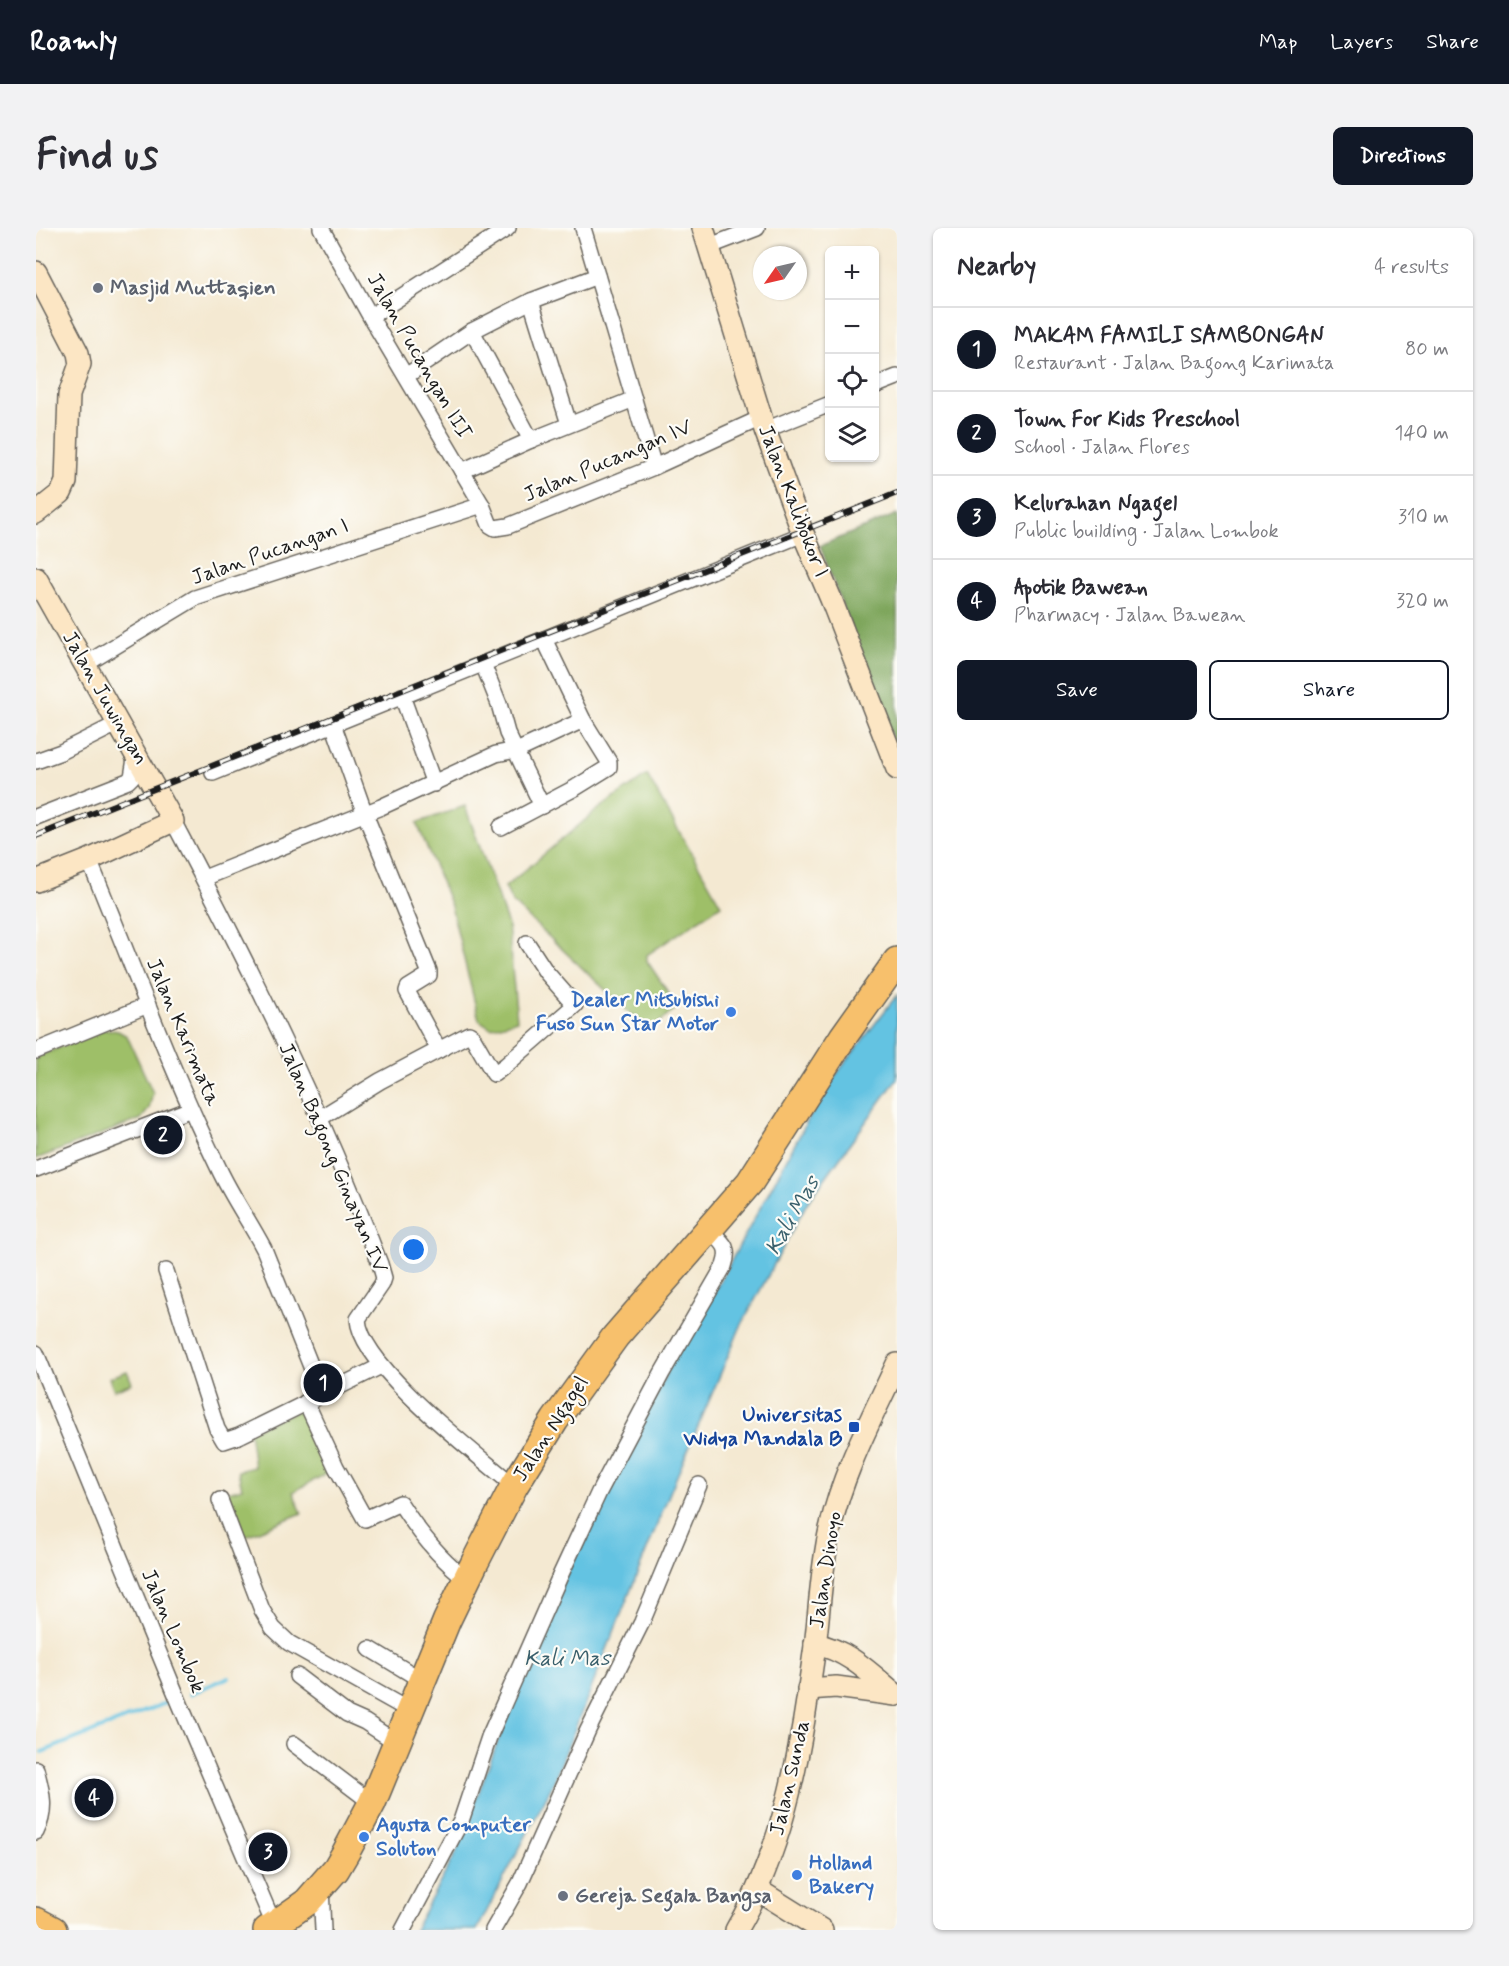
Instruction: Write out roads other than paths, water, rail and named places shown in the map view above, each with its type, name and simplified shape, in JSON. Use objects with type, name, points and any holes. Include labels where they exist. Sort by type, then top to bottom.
[{"type":"highway","name":"Jalan Ngagel","points":[[270,1928],[294,1912],[321,1887],[341,1861],[372,1803],[447,1620],[514,1486],[555,1420],[597,1360],[750,1182],[843,1037],[897,961]]},
{"type":"highway","points":[[36,1921],[53,1930]]},
{"type":"street","name":"Jalan Pucangan III","points":[[321,228],[370,316],[482,504]]},
{"type":"street","points":[[370,316],[508,228]]},
{"type":"street","points":[[583,228],[654,467]]},
{"type":"street","points":[[707,237],[757,228]]},
{"type":"street","name":"Jalan Kalibokor I","points":[[707,237],[763,424],[803,534],[838,616],[897,769]]},
{"type":"street","points":[[36,273],[78,353],[80,364],[69,395],[66,482],[61,493],[36,513]]},
{"type":"street","points":[[406,376],[472,332],[531,301],[597,276]]},
{"type":"street","points":[[531,301],[569,424]]},
{"type":"street","points":[[472,332],[531,440]]},
{"type":"street","points":[[879,384],[897,376]]},
{"type":"street","points":[[462,471],[569,424],[634,399]]},
{"type":"street","name":"Jalan Pucangan IV","points":[[482,504],[490,525],[501,528],[763,424],[825,405]]},
{"type":"street","name":"Jalan Pucangan I","points":[[84,665],[195,598],[482,504]]},
{"type":"street","points":[[213,773],[803,534]]},
{"type":"street","name":"Jalan Juwingan","points":[[36,578],[155,788]]},
{"type":"street","points":[[501,827],[609,767],[609,762],[583,720],[544,639]]},
{"type":"street","points":[[483,664],[515,750],[542,806]]},
{"type":"street","points":[[402,696],[434,784]]},
{"type":"street","points":[[204,878],[364,814],[496,754],[515,750],[583,720]]},
{"type":"street","points":[[36,761],[61,752],[119,723]]},
{"type":"street","points":[[333,724],[364,814],[429,971],[426,978],[408,988],[407,991],[439,1050]]},
{"type":"street","points":[[36,818],[128,781],[132,777],[136,753]]},
{"type":"street","name":"Jalan Bagong Ginayan IV","points":[[155,788],[204,878],[320,1118],[383,1272],[382,1284],[358,1319],[366,1342],[381,1366],[421,1405],[514,1486]]},
{"type":"street","points":[[36,881],[89,860],[173,821]]},
{"type":"street","name":"Jalan Karimata","points":[[89,860],[191,1109],[228,1189],[264,1249],[322,1394]]},
{"type":"street","points":[[320,1118],[380,1081],[469,1034],[495,1074],[575,1005],[546,972],[526,943]]},
{"type":"street","points":[[36,1051],[148,1005]]},
{"type":"street","points":[[36,1169],[191,1109]]},
{"type":"street","points":[[403,1930],[461,1821],[492,1729],[599,1492],[657,1383],[724,1266],[727,1250],[709,1230]]},
{"type":"street","points":[[166,1271],[217,1429],[224,1441],[239,1436],[381,1366]]},
{"type":"street","name":"Jalan Lombok","points":[[36,1353],[270,1928]]},
{"type":"street","name":"Jalan Dinoyo","points":[[808,1689],[830,1529],[840,1494],[858,1447],[897,1365]]},
{"type":"street","points":[[306,1402],[336,1467],[365,1519],[400,1503],[418,1530],[455,1571],[467,1579]]},
{"type":"street","points":[[493,1930],[520,1883],[588,1730],[642,1622],[699,1485]]},
{"type":"street","points":[[220,1500],[257,1598],[273,1628],[290,1642],[410,1711]]},
{"type":"street","points":[[815,1644],[827,1647],[855,1661],[897,1695]]},
{"type":"street","points":[[370,1649],[423,1681]]},
{"type":"street","points":[[297,1676],[347,1714],[365,1722],[397,1743]]},
{"type":"street","points":[[808,1689],[844,1688],[897,1695]]},
{"type":"street","name":"Jalan Sunda","points":[[744,1927],[784,1819],[793,1782],[808,1689]]},
{"type":"street","points":[[294,1744],[372,1803]]},
{"type":"street","points":[[36,1769],[44,1806],[36,1832]]},
{"type":"street","points":[[321,1887],[323,1930]]},
{"type":"street","points":[[758,1890],[822,1930]]},
{"type":"water","name":"Kali Mas","points":[[897,995],[897,1079],[807,1203],[740,1328],[671,1490],[552,1786],[477,1930],[414,1930],[456,1853],[502,1730],[564,1579],[671,1364],[719,1283],[825,1089]]},
{"type":"waterway","points":[[190,1694],[229,1677]]},
{"type":"waterway","points":[[42,1752],[171,1701]]},
{"type":"railway","points":[[36,836],[897,493]]},
{"type":"place","name":"Masjid Muttaqien","points":[[98,288]]},
{"type":"place","name":"Dealer Mitsubishi Fuso Sun Star Motor","points":[[731,1012]]},
{"type":"place","name":"Town For Kids Preschool","points":[[163,1135]]},
{"type":"place","name":"MAKAM FAMILI SAMBONGAN","points":[[323,1383]]},
{"type":"place","name":"Universitas Widya Mandala B","points":[[854,1427]]},
{"type":"place","name":"Apotik Bawean","points":[[94,1798]]},
{"type":"place","name":"Agusta Computer Soluton","points":[[364,1837]]},
{"type":"place","name":"Kelurahan Ngagel","points":[[268,1852]]},
{"type":"place","name":"Holland Bakery","points":[[797,1875]]},
{"type":"place","name":"Gereja Segala Bangsa","points":[[563,1896]]}]
